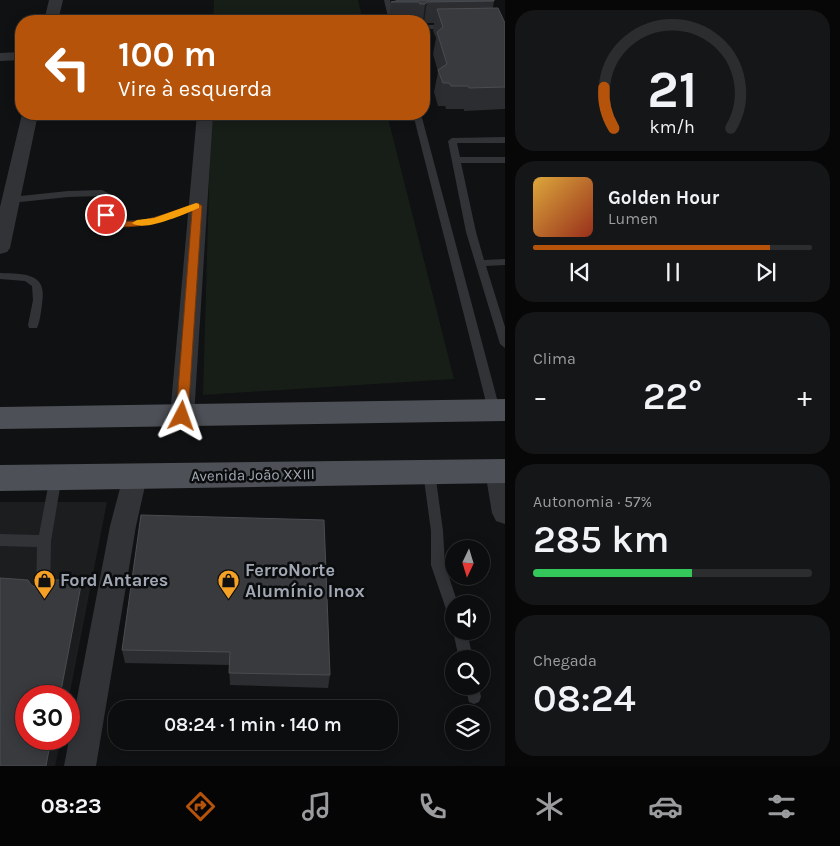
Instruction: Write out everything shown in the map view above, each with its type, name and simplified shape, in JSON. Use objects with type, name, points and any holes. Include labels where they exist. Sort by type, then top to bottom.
[{"type":"main road","points":[[0,418],[500,410]]},
{"type":"main road","name":"Avenida João XXIII","points":[[0,478],[501,471]]},
{"type":"street","points":[[52,15],[56,0]]},
{"type":"street","points":[[0,57],[15,56]]},
{"type":"street","points":[[0,248],[29,120]]},
{"type":"street","points":[[182,416],[205,120]]},
{"type":"street","points":[[501,471],[505,513]]},
{"type":"street","points":[[80,766],[123,526],[135,477]]},
{"type":"lane","points":[[387,0],[391,15]]},
{"type":"lane","points":[[430,27],[461,27]]},
{"type":"lane","points":[[419,120],[500,410]]},
{"type":"lane","points":[[505,140],[452,141],[471,232],[505,344]]},
{"type":"lane","points":[[456,160],[505,160]]},
{"type":"lane","points":[[11,200],[40,198],[73,192],[107,194],[107,219],[129,224],[156,221],[198,206]]},
{"type":"lane","points":[[480,263],[505,262]]},
{"type":"lane","points":[[0,276],[23,276],[31,278],[36,282],[39,295],[33,325]]},
{"type":"lane","points":[[430,472],[437,530],[438,565],[448,595]]},
{"type":"lane","points":[[44,594],[44,541],[56,476]]},
{"type":"lane","points":[[0,540],[44,541]]},
{"type":"shaded area","points":[[214,0],[358,0],[362,15],[213,15]]},
{"type":"shaded area","points":[[211,120],[389,120],[454,379],[203,395]]},
{"type":"shaded area","name":"Ford Antares","points":[[0,502],[107,502],[71,685],[15,685],[15,750],[59,750],[55,766],[0,766]]},
{"type":"building","points":[[400,0],[494,1],[427,2],[425,4],[420,4],[419,2],[391,2]]},
{"type":"building","points":[[498,8],[505,23],[505,87],[469,88],[468,86],[451,86],[449,83],[443,83],[438,70],[447,64],[437,32],[443,27],[437,9]]},
{"type":"building","name":"FerroNorte Alumínio Inox","points":[[141,515],[324,520],[330,675],[229,673],[230,652],[122,650]]},
{"type":"building","points":[[0,578],[28,580],[31,585],[37,588],[43,586],[47,580],[82,580],[62,685],[15,685],[15,750],[49,750],[46,766],[0,766]]},
{"type":"slow traffic","points":[[137,223],[156,221],[196,206]]},
{"type":"place","name":"Ford Antares","points":[[44,599]]},
{"type":"place","name":"FerroNorte Alumínio Inox","points":[[229,599]]},
{"type":"route","points":[[106,215],[107,219],[112,222],[129,224],[156,221],[185,209],[198,206],[182,416]]}]
